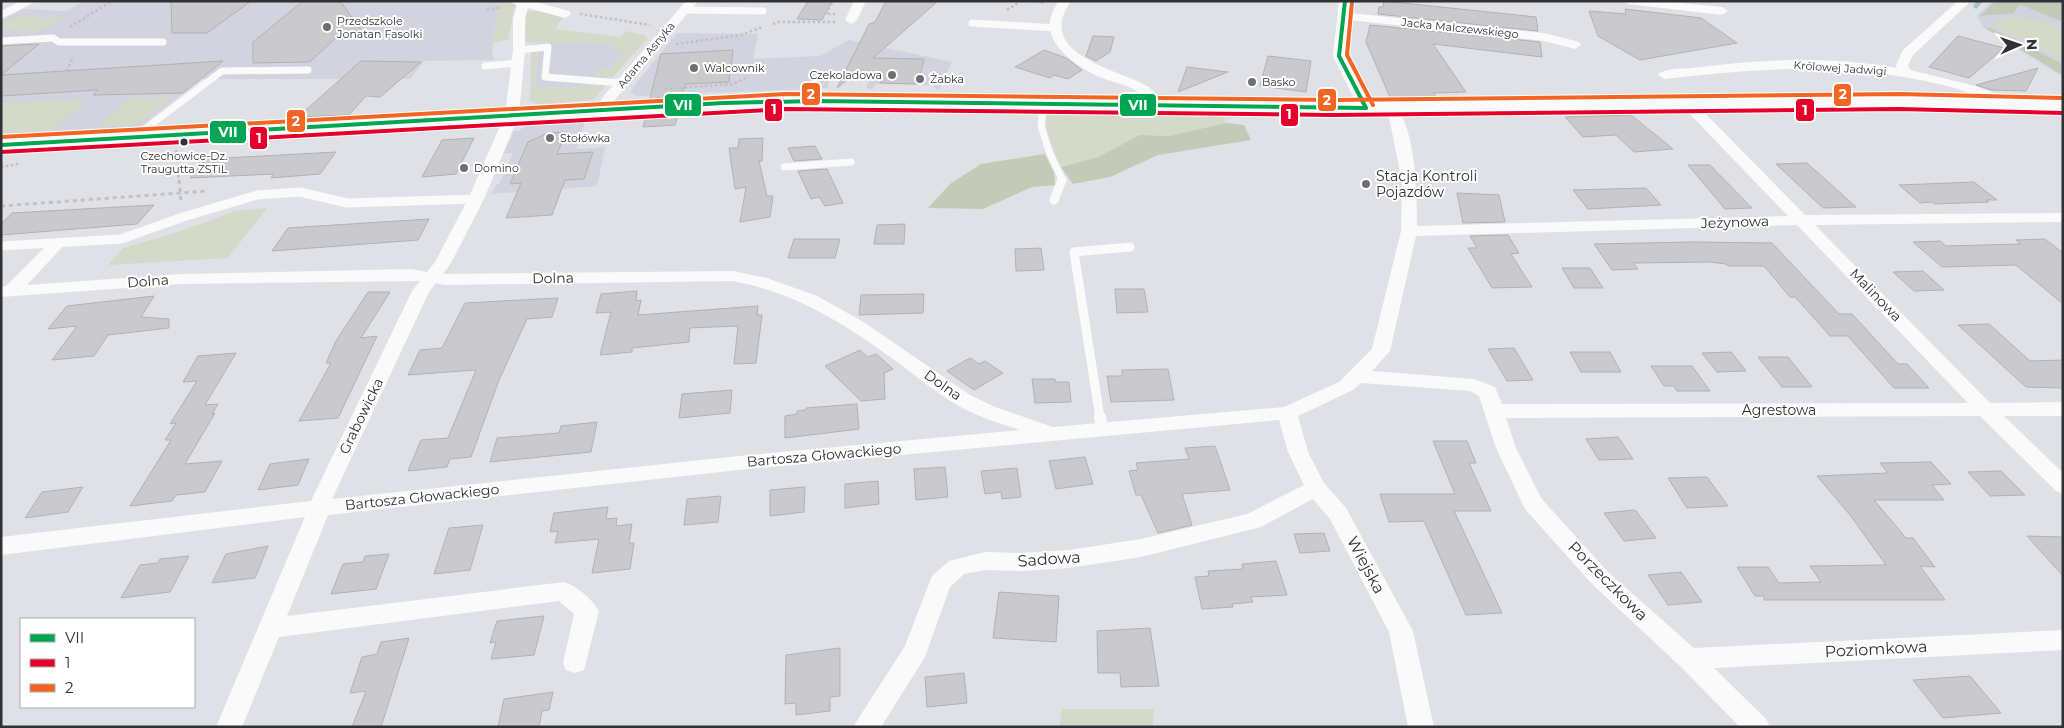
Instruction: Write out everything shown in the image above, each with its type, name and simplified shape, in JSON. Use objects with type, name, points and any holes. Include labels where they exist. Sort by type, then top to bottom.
[{"type":"street","points":[[1,16],[31,1]]},
{"type":"street","points":[[851,20],[860,1]]},
{"type":"street","points":[[1065,1],[1056,14],[1056,35],[1072,55],[1102,73],[1145,90],[1156,105]]},
{"type":"street","points":[[1345,1],[1340,56],[1366,108]]},
{"type":"street","points":[[1628,1],[1722,10]]},
{"type":"street","points":[[1905,73],[1902,65],[1907,53],[1965,1]]},
{"type":"street","points":[[522,3],[560,13]]},
{"type":"street","name":"Grabowicka","points":[[229,727],[320,508],[326,488],[421,291],[443,263],[476,198],[512,115],[519,56],[519,18],[522,3]]},
{"type":"street","name":"Adama Asnyka","points":[[602,110],[607,100],[688,5]]},
{"type":"street","name":"Jacka Malczewskiego","points":[[1344,16],[1544,37],[1574,45]]},
{"type":"street","name":"Królowej Jadwigi","points":[[1665,75],[1718,67],[1782,64],[1843,66],[1905,73],[1984,93],[2011,104]]},
{"type":"street","points":[[1,145],[723,103],[806,101],[1366,108],[1899,101],[2063,106]]},
{"type":"street","name":"Malinowa","points":[[1689,104],[1986,410],[2063,486]]},
{"type":"street","name":"Bartosza Głowackiego","points":[[1,546],[320,508],[739,463],[1287,413],[1346,386],[1381,351],[1409,231],[1410,182],[1397,122],[1391,108]]},
{"type":"street","name":"Jeżynowa","points":[[1409,231],[1803,220],[2061,217]]},
{"type":"street","name":"Dolna","points":[[6,291],[58,243]]},
{"type":"street","name":"Dolna","points":[[6,291],[181,278],[412,274],[445,280],[709,275],[756,279],[790,288],[816,300],[868,333],[969,404],[1054,435]]},
{"type":"street","name":"Porzeczkowa","points":[[1356,376],[1474,385],[1488,392],[1496,410],[1506,448],[1533,503],[1600,578],[1689,659],[1757,727]]},
{"type":"street","name":"Agrestowa","points":[[1496,410],[2063,409]]},
{"type":"street","name":"Wiejska","points":[[1287,413],[1298,452],[1316,488],[1338,514],[1401,631],[1421,727]]},
{"type":"street","name":"Sadowa","points":[[866,727],[916,650],[940,582],[957,567],[985,561],[1021,562],[1069,559],[1141,548],[1253,521],[1316,488]]},
{"type":"street","points":[[269,628],[564,591],[587,612],[575,664]]},
{"type":"street","name":"Poziomkowa","points":[[1689,659],[2063,640]]},
{"type":"lane","points":[[688,5],[763,11]]},
{"type":"lane","points":[[972,23],[1056,28]]},
{"type":"lane","points":[[1,41],[53,38],[59,42],[163,42]]},
{"type":"lane","points":[[485,66],[548,47],[545,77],[622,83]]},
{"type":"lane","points":[[139,137],[145,129],[222,71],[308,70]]},
{"type":"lane","points":[[1044,104],[1041,126],[1050,154],[1063,182],[1054,200]]},
{"type":"lane","points":[[784,167],[851,162]]},
{"type":"lane","points":[[1,246],[121,239],[183,217],[257,195],[300,192],[348,203],[400,203],[476,198]]},
{"type":"lane","points":[[1102,430],[1074,252],[1130,247]]},
{"type":"path","points":[[53,38],[112,1]]},
{"type":"path","points":[[826,14],[833,1]]},
{"type":"path","points":[[1036,1],[1043,3]]},
{"type":"path","points":[[560,13],[568,12],[652,26]]},
{"type":"path","points":[[671,44],[741,35],[778,22],[851,20]]},
{"type":"path","points":[[663,89],[733,84],[750,76]]},
{"type":"path","points":[[183,217],[175,143],[184,134]]},
{"type":"path","points":[[1,167],[18,164]]},
{"type":"path","points":[[1,206],[215,191]]},
{"type":"shaded area","points":[[85,1],[498,1],[492,51],[494,60],[424,61],[410,79],[201,79],[140,127],[1,134],[1,20],[24,9],[66,11]]},
{"type":"shaded area","points":[[1992,1],[2063,1],[2063,77],[1984,28],[1977,16]]},
{"type":"shaded area","points":[[677,33],[758,34],[753,59],[820,56],[849,40],[952,62],[938,91],[932,85],[875,84],[874,89],[866,89],[869,78],[829,78],[828,88],[637,96],[631,93],[633,87]]},
{"type":"shaded area","points":[[548,42],[611,44],[626,51],[610,69],[599,68],[608,78],[613,77],[604,87],[590,84],[562,88],[534,86],[539,53],[531,53],[532,44]]},
{"type":"shaded area","points":[[586,118],[576,149],[605,147],[597,186],[491,194],[496,185],[499,184],[513,153],[504,153],[514,131],[519,131],[527,123]]},
{"type":"green space","points":[[498,1],[508,1],[515,5],[508,40],[493,43]]},
{"type":"green space","points":[[1996,1],[2063,1],[2063,22],[2021,5],[2017,7],[2014,13],[1980,16]]},
{"type":"green space","points":[[537,11],[563,17],[555,29],[620,37],[627,31],[644,35],[648,38],[613,77],[592,75],[599,68],[610,69],[625,51],[615,51],[611,44],[525,42],[526,12]]},
{"type":"green space","points":[[21,15],[66,18],[39,32],[1,29],[1,25]]},
{"type":"green space","points":[[2013,17],[2043,21],[2063,29],[2063,60],[1997,28],[1993,22],[1998,18]]},
{"type":"green space","points":[[1988,27],[2063,64],[2063,75],[1987,29]]},
{"type":"green space","points":[[539,52],[534,86],[562,88],[590,84],[604,87],[593,100],[539,104],[530,101],[531,53]]},
{"type":"green space","points":[[174,97],[138,125],[97,127],[128,98]]},
{"type":"green space","points":[[88,99],[54,130],[1,133],[1,105],[3,103]]},
{"type":"green space","points":[[1046,115],[1224,117],[1226,123],[1169,136],[1140,135],[1098,157],[1061,167],[1048,135]]},
{"type":"green space","points":[[1226,123],[1244,125],[1251,140],[1158,155],[1110,177],[1073,184],[1061,167],[1098,157],[1140,135],[1169,136]]},
{"type":"green space","points":[[1045,154],[1054,173],[1055,185],[1032,187],[983,209],[928,208],[950,184],[981,164]]},
{"type":"green space","points":[[267,208],[228,258],[108,265],[123,248],[181,231],[235,211]]},
{"type":"green space","points":[[1062,709],[1154,709],[1153,727],[1059,727]]},
{"type":"building","points":[[171,1],[251,1],[207,33],[172,33]]},
{"type":"building","points":[[303,1],[340,1],[362,31],[343,31],[310,62],[253,63],[253,42]]},
{"type":"building","points":[[808,1],[832,1],[822,20],[797,19]]},
{"type":"building","points":[[886,1],[938,1],[873,58],[924,59],[918,84],[880,83],[882,78],[852,76],[837,88],[869,24],[875,22]]},
{"type":"building","points":[[1384,1],[1536,17],[1538,31],[1378,14],[1379,7],[1383,7]]},
{"type":"building","points":[[1625,9],[1701,18],[1737,43],[1640,60],[1598,36],[1589,11],[1626,14]]},
{"type":"building","points":[[1370,25],[1540,42],[1542,57],[1433,44],[1466,92],[1433,93],[1436,97],[1390,97],[1366,42]]},
{"type":"building","points":[[1093,36],[1114,37],[1110,52],[1096,61],[1086,56]]},
{"type":"building","points":[[1958,36],[2004,48],[1969,78],[1929,67]]},
{"type":"building","points":[[39,44],[1,75],[1,46]]},
{"type":"building","name":"Walcownik","points":[[733,50],[729,82],[685,84],[681,100],[649,102],[661,54]]},
{"type":"building","points":[[1044,50],[1066,58],[1082,70],[1068,79],[1054,75],[1050,78],[1015,67]]},
{"type":"building","points":[[1268,56],[1311,61],[1306,92],[1260,86]]},
{"type":"building","points":[[223,61],[183,93],[93,95],[98,90],[1,96],[1,75]]},
{"type":"building","points":[[361,61],[421,62],[380,97],[366,96],[349,115],[298,117]]},
{"type":"building","points":[[1187,67],[1228,72],[1178,92]]},
{"type":"building","points":[[2038,68],[2026,91],[1991,90],[1976,85]]},
{"type":"building","points":[[678,114],[675,125],[643,127],[646,116]]},
{"type":"building","points":[[1631,115],[1673,149],[1634,152],[1616,135],[1583,137],[1565,117]]},
{"type":"building","points":[[566,132],[557,154],[593,152],[584,179],[565,180],[552,215],[506,218],[521,183],[510,184],[528,142],[548,133]]},
{"type":"building","points":[[474,138],[456,174],[422,177],[442,140]]},
{"type":"building","points":[[763,138],[762,161],[759,161],[767,196],[773,196],[770,217],[740,222],[746,187],[735,189],[729,148],[738,148],[739,139]]},
{"type":"building","points":[[815,146],[822,159],[794,161],[788,148]]},
{"type":"building","points":[[336,152],[320,174],[271,178],[274,174],[190,178],[206,159]]},
{"type":"building","points":[[1807,163],[1856,207],[1823,208],[1776,164]]},
{"type":"building","points":[[1688,165],[1710,165],[1752,208],[1725,209]]},
{"type":"building","points":[[827,169],[843,203],[825,206],[819,197],[811,199],[798,171]]},
{"type":"building","points":[[1974,182],[1997,200],[1986,200],[1989,202],[1920,203],[1899,185]]},
{"type":"building","points":[[1646,188],[1661,205],[1588,209],[1573,190]]},
{"type":"building","points":[[1457,193],[1499,195],[1505,222],[1463,223]]},
{"type":"building","points":[[154,205],[137,224],[1,235],[1,224],[12,213]]},
{"type":"building","points":[[429,219],[418,240],[272,251],[288,228]]},
{"type":"building","points":[[905,224],[904,244],[874,244],[877,225]]},
{"type":"building","points":[[1508,235],[1519,253],[1511,254],[1532,287],[1492,288],[1468,248],[1477,248],[1470,236]]},
{"type":"building","points":[[794,239],[840,239],[835,258],[788,258]]},
{"type":"building","points":[[2045,239],[2063,253],[2063,304],[2016,265],[1942,267],[1913,242],[1940,241],[1946,246],[2021,244],[2016,240]]},
{"type":"building","points":[[1772,243],[1839,314],[1852,314],[1898,364],[1907,364],[1929,388],[1894,388],[1848,336],[1830,336],[1795,297],[1790,297],[1764,266],[1728,266],[1726,264],[1710,262],[1633,263],[1638,269],[1612,270],[1594,244]]},
{"type":"building","points":[[1041,248],[1044,270],[1016,271],[1015,249]]},
{"type":"building","points":[[1562,268],[1590,268],[1603,288],[1574,288]]},
{"type":"building","points":[[1923,271],[1944,290],[1914,291],[1893,272]]},
{"type":"building","points":[[1115,289],[1144,289],[1148,312],[1117,313]]},
{"type":"building","points":[[637,291],[636,301],[641,300],[638,315],[758,306],[757,315],[762,315],[756,363],[734,364],[738,326],[690,328],[689,342],[632,348],[632,352],[600,355],[611,312],[596,313],[601,294]]},
{"type":"building","points":[[368,292],[390,292],[361,338],[377,336],[338,418],[299,421],[331,363],[326,363],[336,341]]},
{"type":"building","points":[[924,294],[923,313],[859,315],[861,295]]},
{"type":"building","points":[[154,296],[141,317],[169,319],[169,328],[108,335],[94,356],[52,360],[77,326],[48,329],[67,306]]},
{"type":"building","points":[[558,298],[552,317],[527,319],[499,380],[471,457],[450,459],[447,467],[408,471],[421,440],[448,438],[476,370],[408,375],[420,350],[442,348],[465,303]]},
{"type":"building","points":[[1989,324],[2030,361],[2063,360],[2063,388],[2026,387],[1958,325]]},
{"type":"building","points":[[1514,348],[1533,380],[1507,381],[1488,349]]},
{"type":"building","points":[[860,350],[868,357],[876,354],[893,369],[884,373],[885,399],[861,401],[825,366]]},
{"type":"building","points":[[1570,352],[1610,352],[1621,372],[1581,372]]},
{"type":"building","points":[[1731,352],[1746,371],[1717,372],[1702,353]]},
{"type":"building","points":[[236,353],[205,405],[218,404],[212,414],[215,413],[185,464],[222,461],[205,492],[176,495],[172,501],[130,506],[171,440],[165,440],[176,423],[170,424],[197,381],[183,382],[198,356]]},
{"type":"building","points":[[1758,357],[1788,357],[1812,387],[1782,387]]},
{"type":"building","points":[[970,358],[979,364],[985,361],[1003,373],[974,390],[947,371]]},
{"type":"building","points":[[1651,366],[1692,366],[1710,391],[1677,391],[1674,386],[1664,386]]},
{"type":"building","points":[[1168,369],[1174,400],[1111,402],[1107,376],[1122,376],[1122,370]]},
{"type":"building","points":[[1032,379],[1055,379],[1055,382],[1069,382],[1071,402],[1035,403]]},
{"type":"building","points":[[732,390],[730,413],[679,418],[682,394]]},
{"type":"building","points":[[857,404],[859,429],[785,438],[785,416],[797,414],[797,411],[806,410],[806,408]]},
{"type":"building","points":[[597,422],[591,452],[490,462],[497,438],[559,433],[561,426]]},
{"type":"building","points":[[1618,437],[1633,459],[1599,460],[1586,439]]},
{"type":"building","points":[[1433,441],[1467,441],[1476,463],[1469,463],[1491,511],[1454,511],[1502,613],[1466,615],[1424,521],[1389,522],[1380,494],[1455,494]]},
{"type":"building","points":[[1215,446],[1230,490],[1182,494],[1192,525],[1158,533],[1141,495],[1136,495],[1129,471],[1138,470],[1136,463],[1189,459],[1185,448]]},
{"type":"building","points":[[1085,457],[1093,484],[1056,489],[1049,461]]},
{"type":"building","points":[[309,459],[298,485],[258,490],[270,464]]},
{"type":"building","points":[[1931,462],[1951,484],[1932,485],[1944,500],[1874,500],[1906,538],[1913,538],[1935,567],[1920,566],[1945,600],[1764,600],[1764,596],[1755,596],[1737,567],[1768,567],[1779,583],[1821,582],[1810,566],[1886,565],[1850,515],[1817,476],[1888,473],[1880,463]]},
{"type":"building","points":[[945,467],[948,497],[916,500],[914,469]]},
{"type":"building","points":[[1017,468],[1021,497],[1002,499],[1001,492],[985,494],[981,471]]},
{"type":"building","points":[[2001,471],[2025,495],[1990,496],[1968,472]]},
{"type":"building","points":[[1707,477],[1728,506],[1687,508],[1668,478]]},
{"type":"building","points":[[878,481],[879,504],[845,508],[845,484]]},
{"type":"building","points":[[83,487],[68,512],[25,518],[42,492]]},
{"type":"building","points":[[805,487],[804,512],[770,516],[770,490]]},
{"type":"building","points":[[721,496],[718,522],[684,525],[687,499]]},
{"type":"building","points":[[608,507],[606,519],[617,518],[616,526],[632,524],[629,543],[634,543],[630,569],[592,573],[599,539],[555,543],[558,531],[550,532],[554,513]]},
{"type":"building","points":[[1634,510],[1656,538],[1624,541],[1604,513]]},
{"type":"building","points":[[483,525],[470,570],[434,574],[449,528]]},
{"type":"building","points":[[1324,533],[1330,551],[1300,553],[1294,534]]},
{"type":"building","points":[[2027,536],[2063,537],[2063,576]]},
{"type":"building","points":[[268,546],[255,578],[212,583],[226,554]]},
{"type":"building","points":[[389,554],[376,589],[331,594],[343,564],[363,562],[365,556]]},
{"type":"building","points":[[189,556],[170,592],[121,598],[140,565],[158,563],[160,559]]},
{"type":"building","points":[[1276,561],[1287,595],[1251,597],[1253,602],[1232,604],[1233,607],[1202,609],[1195,577],[1209,576],[1208,571],[1243,569],[1242,564]]},
{"type":"building","points":[[1681,572],[1702,602],[1668,605],[1648,575]]},
{"type":"building","points":[[999,592],[1059,596],[1056,642],[993,638]]},
{"type":"building","points":[[544,616],[534,655],[491,659],[496,642],[490,643],[497,621]]},
{"type":"building","points":[[1150,628],[1159,686],[1121,687],[1120,673],[1098,673],[1097,631]]},
{"type":"building","points":[[409,638],[381,727],[352,727],[366,691],[350,693],[362,657],[377,654],[381,642]]},
{"type":"building","points":[[840,648],[840,696],[830,697],[830,711],[796,715],[796,703],[785,704],[786,655]]},
{"type":"building","points":[[964,673],[967,703],[927,707],[925,677]]},
{"type":"building","points":[[1970,676],[2001,713],[1943,718],[1913,680]]},
{"type":"building","points":[[553,692],[549,710],[542,711],[539,727],[498,727],[504,699]]},
{"type":"waterway","points":[[1976,6],[1980,1]]},
{"type":"transit line","name":"VII","points":[[1345,1],[1339,56],[1366,108]]},
{"type":"transit line","name":"2","points":[[1352,2],[1347,55],[1373,105]]},
{"type":"transit line","name":"2","points":[[1,137],[786,94],[1333,100],[1899,94],[2063,98]]},
{"type":"transit line","name":"VII","points":[[1,145],[723,103],[816,101],[1366,108]]},
{"type":"transit line","name":"1","points":[[1,152],[786,109],[1333,115],[1899,109],[2063,113]]},
{"type":"place","name":"Przedszkole Jonatan Fasolki","points":[[327,27]]},
{"type":"place","name":"Walcownik","points":[[694,68]]},
{"type":"place","name":"Czekoladowa","points":[[892,75]]},
{"type":"place","name":"Żabka","points":[[920,79]]},
{"type":"place","name":"Basko","points":[[1252,82]]},
{"type":"place","name":"Stołówka","points":[[550,138]]},
{"type":"place","name":"Czechowice-Dz. Traugutta ZSTiL","points":[[184,142]]},
{"type":"place","name":"Domino","points":[[464,168]]},
{"type":"place","name":"Stacja Kontroli Pojazdów","points":[[1366,184]]}]
